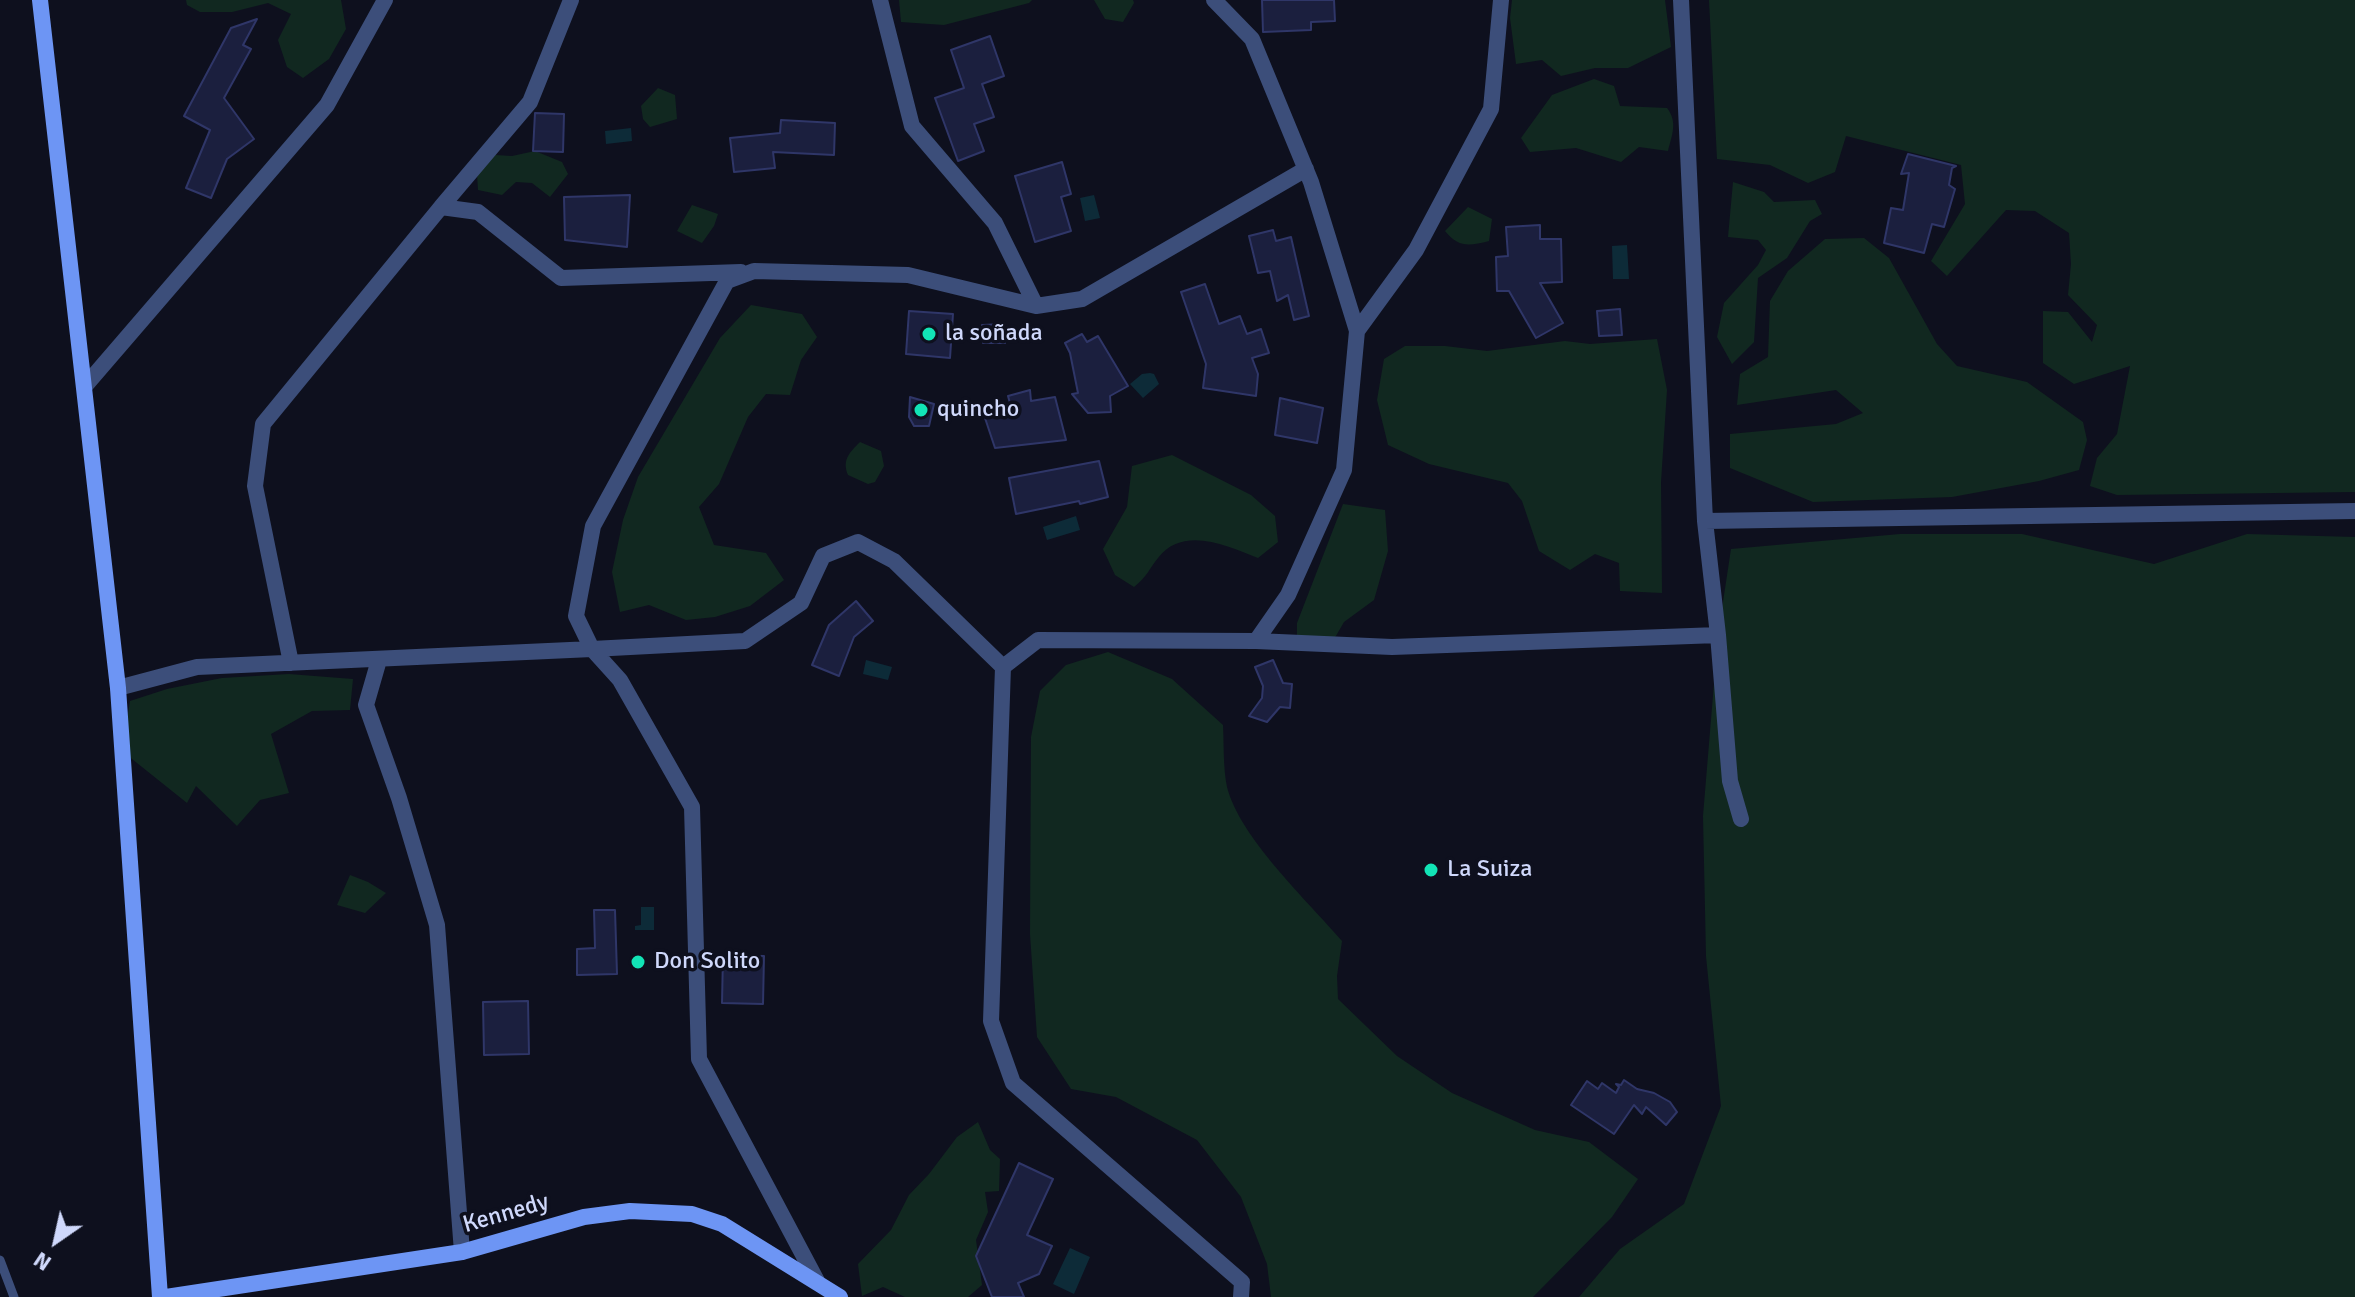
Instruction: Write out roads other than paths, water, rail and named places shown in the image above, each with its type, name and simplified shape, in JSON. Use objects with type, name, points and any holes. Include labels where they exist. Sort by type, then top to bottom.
[{"type":"street","points":[[40,0],[118,688],[163,1297]]},
{"type":"street","points":[[85,386],[327,105],[385,0]]},
{"type":"street","points":[[291,663],[255,486],[263,424],[530,102],[571,0]]},
{"type":"street","points":[[880,0],[912,126],[995,223],[1036,306]]},
{"type":"street","points":[[1214,0],[1252,39],[1306,169],[1357,331],[1344,470],[1288,595],[1256,641]]},
{"type":"street","points":[[1357,331],[1416,250],[1491,109],[1501,0]]},
{"type":"street","points":[[1681,0],[1705,521],[1730,781],[1741,819]]},
{"type":"street","points":[[441,207],[478,212],[561,278],[754,271],[908,275],[1036,306],[1082,299],[1306,169]]},
{"type":"street","points":[[754,271],[727,281],[593,526],[576,616],[592,649],[620,680],[692,807],[699,1059],[817,1281]]},
{"type":"street","points":[[1705,521],[2355,511]]},
{"type":"street","points":[[118,688],[197,667],[745,641],[801,603],[823,556],[858,542],[894,561],[1003,667],[991,1021],[1013,1083],[1242,1282],[1241,1297]]},
{"type":"street","points":[[1003,667],[1038,640],[1256,641],[1392,647],[1718,635]]},
{"type":"street","points":[[379,660],[366,705],[399,798],[437,925],[462,1252]]},
{"type":"street","name":"Kennedy","points":[[163,1297],[462,1252],[584,1217],[630,1211],[692,1214],[722,1224],[840,1297]]},
{"type":"lane","points":[[0,1260],[14,1297]]},
{"type":"water","points":[[631,128],[632,141],[606,144],[605,131]]},
{"type":"water","points":[[1094,195],[1100,218],[1085,221],[1080,198]]},
{"type":"water","points":[[1627,245],[1629,279],[1613,279],[1612,246]]},
{"type":"water","points":[[1142,374],[1154,374],[1159,384],[1143,398],[1130,384]]},
{"type":"water","points":[[1076,516],[1080,530],[1047,540],[1043,527]]},
{"type":"water","points":[[866,660],[892,667],[888,680],[863,674]]},
{"type":"water","points":[[641,907],[654,907],[654,930],[635,930],[635,926],[641,925]]},
{"type":"water","points":[[1070,1248],[1090,1257],[1074,1294],[1053,1284]]},
{"type":"place","name":"la soñada","points":[[929,334]]},
{"type":"place","name":"quincho","points":[[921,410]]},
{"type":"place","name":"La Suiza","points":[[1431,870]]},
{"type":"place","name":"Don Solito","points":[[638,962]]}]
